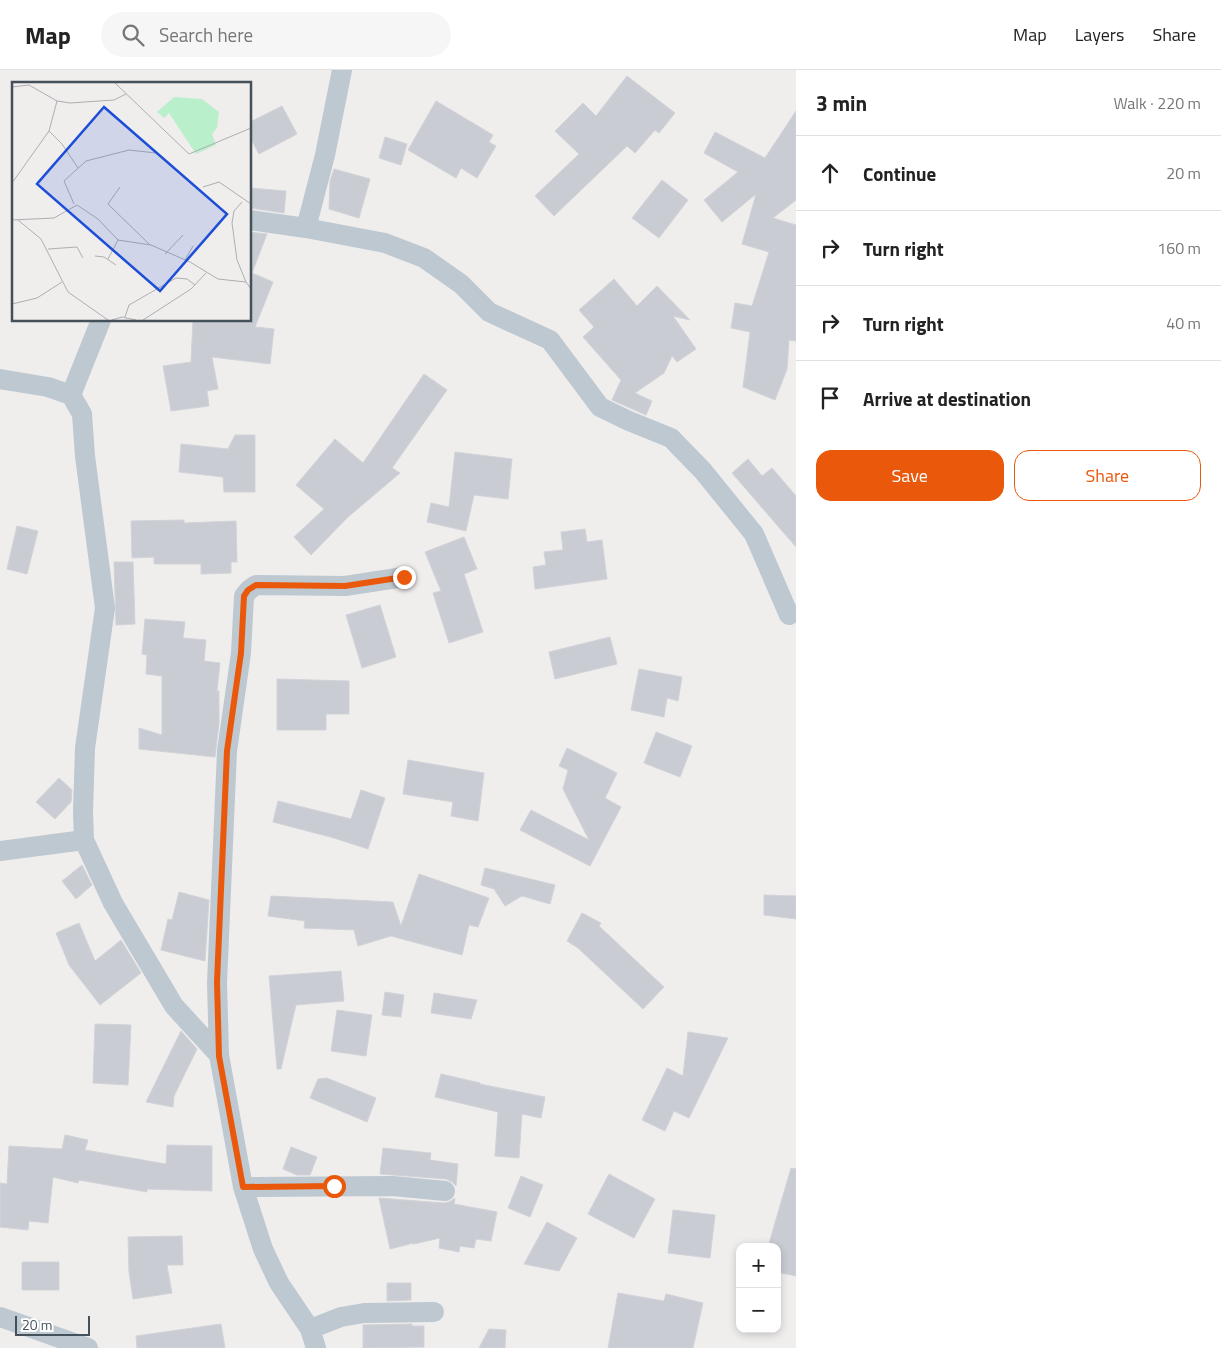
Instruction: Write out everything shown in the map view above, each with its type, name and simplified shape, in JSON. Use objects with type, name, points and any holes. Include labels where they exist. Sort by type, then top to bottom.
[{"type":"street","points":[[306,228],[325,155],[342,70]]},
{"type":"street","points":[[251,220],[386,243],[424,258],[461,284],[489,312],[550,340],[600,407],[671,438],[704,471],[754,534],[789,615]]},
{"type":"street","points":[[71,395],[101,321]]},
{"type":"street","points":[[0,379],[48,386],[71,395],[82,414],[85,456],[104,608],[85,748],[84,840],[113,903],[174,1006],[219,1056]]},
{"type":"street","points":[[316,1348],[310,1329],[279,1284],[263,1249],[243,1187],[219,1056],[217,982],[227,751],[241,653],[244,596],[248,590],[256,585],[345,586],[404,577]]},
{"type":"street","points":[[0,852],[84,840]]},
{"type":"street","points":[[243,1187],[392,1186],[445,1192]]},
{"type":"street","points":[[310,1329],[341,1317],[364,1313],[434,1312]]},
{"type":"street","points":[[0,1317],[88,1348]]},
{"type":"building","points":[[627,76],[675,113],[659,133],[655,130],[635,153],[627,146],[554,216],[535,196],[579,154],[555,131],[583,103],[596,116]]},
{"type":"building","points":[[436,101],[493,135],[489,142],[496,146],[477,178],[461,168],[456,178],[408,150]]},
{"type":"building","points":[[282,106],[297,134],[259,154],[251,139],[251,122]]},
{"type":"building","points":[[796,111],[796,200],[773,218],[796,225],[796,341],[789,340],[787,369],[775,400],[743,387],[750,332],[731,328],[735,303],[752,306],[769,252],[742,244],[756,194],[722,222],[704,200],[738,172],[704,153],[715,132],[765,158]]},
{"type":"building","points":[[385,137],[407,144],[401,165],[379,158]]},
{"type":"building","points":[[334,169],[370,179],[359,218],[329,209],[330,181]]},
{"type":"building","points":[[662,180],[688,200],[659,238],[632,218]]},
{"type":"building","points":[[251,188],[286,191],[284,213],[251,208]]},
{"type":"building","points":[[251,232],[267,234],[252,273],[273,282],[255,327],[274,329],[270,364],[212,357],[218,389],[207,391],[209,406],[171,411],[163,366],[191,362],[193,321],[251,321]]},
{"type":"building","points":[[614,279],[637,306],[657,286],[690,320],[673,316],[696,349],[677,362],[672,356],[664,373],[635,393],[652,401],[646,415],[612,400],[621,380],[583,337],[594,327],[579,310]]},
{"type":"building","points":[[424,374],[447,390],[392,468],[400,473],[347,518],[311,555],[294,537],[324,509],[296,485],[335,439],[363,463]]},
{"type":"building","points":[[235,435],[255,435],[255,492],[224,492],[223,477],[179,472],[181,444],[228,449]]},
{"type":"building","points":[[455,452],[512,459],[508,499],[474,495],[466,531],[427,522],[431,503],[449,507]]},
{"type":"building","points":[[748,459],[762,476],[772,468],[796,496],[796,547],[732,473]]},
{"type":"building","points":[[184,520],[184,523],[236,521],[237,562],[231,562],[231,573],[201,574],[201,564],[154,564],[154,557],[132,558],[131,521]]},
{"type":"building","points":[[17,526],[38,531],[27,574],[7,569]]},
{"type":"building","points":[[585,529],[587,542],[602,540],[607,579],[535,589],[533,567],[546,565],[544,552],[563,550],[561,532]]},
{"type":"building","points":[[464,537],[477,569],[464,574],[483,632],[449,643],[433,593],[441,591],[425,552]]},
{"type":"building","points":[[114,562],[133,562],[135,624],[116,625]]},
{"type":"building","points":[[380,605],[396,657],[362,668],[346,615]]},
{"type":"building","points":[[145,619],[185,622],[183,638],[206,640],[204,661],[220,663],[217,691],[219,691],[219,723],[215,757],[139,749],[139,728],[162,735],[162,676],[146,674],[147,655],[142,654]]},
{"type":"building","points":[[610,637],[617,664],[555,679],[549,652]]},
{"type":"building","points":[[639,669],[682,677],[678,701],[667,698],[664,717],[631,710]]},
{"type":"building","points":[[277,679],[349,681],[349,714],[326,714],[326,730],[277,730]]},
{"type":"building","points":[[656,732],[692,746],[680,777],[644,763]]},
{"type":"building","points":[[567,748],[617,773],[605,798],[621,807],[590,866],[520,830],[531,810],[589,840],[563,789],[568,770],[559,766]]},
{"type":"building","points":[[408,760],[484,773],[478,821],[451,816],[453,802],[403,794]]},
{"type":"building","points":[[59,778],[72,790],[71,802],[55,819],[36,802]]},
{"type":"building","points":[[361,790],[385,798],[368,849],[273,822],[278,801],[351,819]]},
{"type":"building","points":[[82,865],[92,885],[76,899],[62,881]]},
{"type":"building","points":[[485,868],[555,885],[550,904],[522,896],[505,906],[494,889],[481,885]]},
{"type":"building","points":[[419,874],[489,898],[478,927],[469,925],[462,955],[391,936],[358,946],[354,930],[304,928],[305,921],[268,916],[271,896],[393,902],[401,926]]},
{"type":"building","points":[[179,892],[209,900],[205,961],[161,950],[168,919],[172,920]]},
{"type":"building","points":[[764,895],[796,896],[796,919],[764,915]]},
{"type":"building","points":[[582,913],[601,923],[599,926],[664,987],[643,1009],[578,948],[567,941]]},
{"type":"building","points":[[79,923],[95,961],[121,940],[141,973],[100,1005],[69,965],[56,933]]},
{"type":"building","points":[[341,971],[344,1001],[296,1005],[281,1069],[277,1069],[269,976]]},
{"type":"building","points":[[385,992],[404,995],[401,1017],[382,1015]]},
{"type":"building","points":[[434,993],[477,1000],[471,1019],[431,1013]]},
{"type":"building","points":[[337,1010],[372,1015],[366,1056],[331,1051]]},
{"type":"building","points":[[95,1024],[131,1025],[128,1085],[93,1083]]},
{"type":"building","points":[[181,1031],[197,1049],[174,1096],[173,1107],[146,1102]]},
{"type":"building","points":[[688,1032],[728,1038],[689,1118],[674,1111],[665,1131],[642,1120],[667,1068],[683,1076]]},
{"type":"building","points":[[441,1074],[545,1097],[541,1118],[522,1114],[519,1158],[495,1156],[498,1112],[435,1097]]},
{"type":"building","points":[[327,1078],[376,1098],[367,1122],[310,1098],[318,1079]]},
{"type":"building","points":[[65,1135],[88,1140],[85,1150],[166,1164],[167,1145],[212,1146],[212,1191],[147,1189],[147,1192],[79,1180],[78,1183],[53,1177],[48,1223],[29,1221],[28,1230],[0,1227],[0,1183],[7,1184],[9,1146],[62,1149]]},
{"type":"building","points":[[291,1147],[317,1157],[310,1175],[297,1175],[283,1169]]},
{"type":"building","points":[[383,1148],[431,1153],[430,1160],[458,1164],[456,1186],[446,1179],[380,1174]]},
{"type":"building","points":[[791,1168],[796,1169],[796,1276],[781,1273],[781,1243],[769,1243]]},
{"type":"building","points":[[609,1174],[655,1199],[634,1238],[588,1214]]},
{"type":"building","points":[[521,1176],[543,1185],[530,1217],[508,1208]]},
{"type":"building","points":[[379,1198],[444,1203],[455,1198],[454,1204],[497,1212],[491,1241],[476,1239],[474,1248],[460,1246],[459,1252],[439,1248],[440,1238],[414,1244],[410,1243],[390,1249]]},
{"type":"building","points":[[673,1210],[715,1215],[710,1258],[668,1253]]},
{"type":"building","points":[[547,1222],[577,1238],[559,1271],[524,1264]]},
{"type":"building","points":[[182,1236],[183,1265],[167,1265],[172,1293],[133,1299],[129,1272],[128,1237]]},
{"type":"building","points":[[22,1262],[59,1262],[59,1290],[22,1290]]},
{"type":"building","points":[[387,1283],[411,1283],[411,1300],[387,1301]]},
{"type":"building","points":[[618,1293],[664,1301],[666,1294],[703,1303],[693,1348],[608,1348]]},
{"type":"building","points":[[221,1324],[225,1348],[137,1348],[136,1336]]},
{"type":"building","points":[[412,1324],[412,1326],[424,1326],[424,1347],[363,1348],[363,1325]]},
{"type":"building","points":[[489,1329],[506,1330],[505,1348],[479,1348]]},
{"type":"route","points":[[334,1186],[243,1187],[219,1056],[217,982],[227,751],[241,653],[244,596],[248,590],[256,585],[345,586],[404,577]]}]
